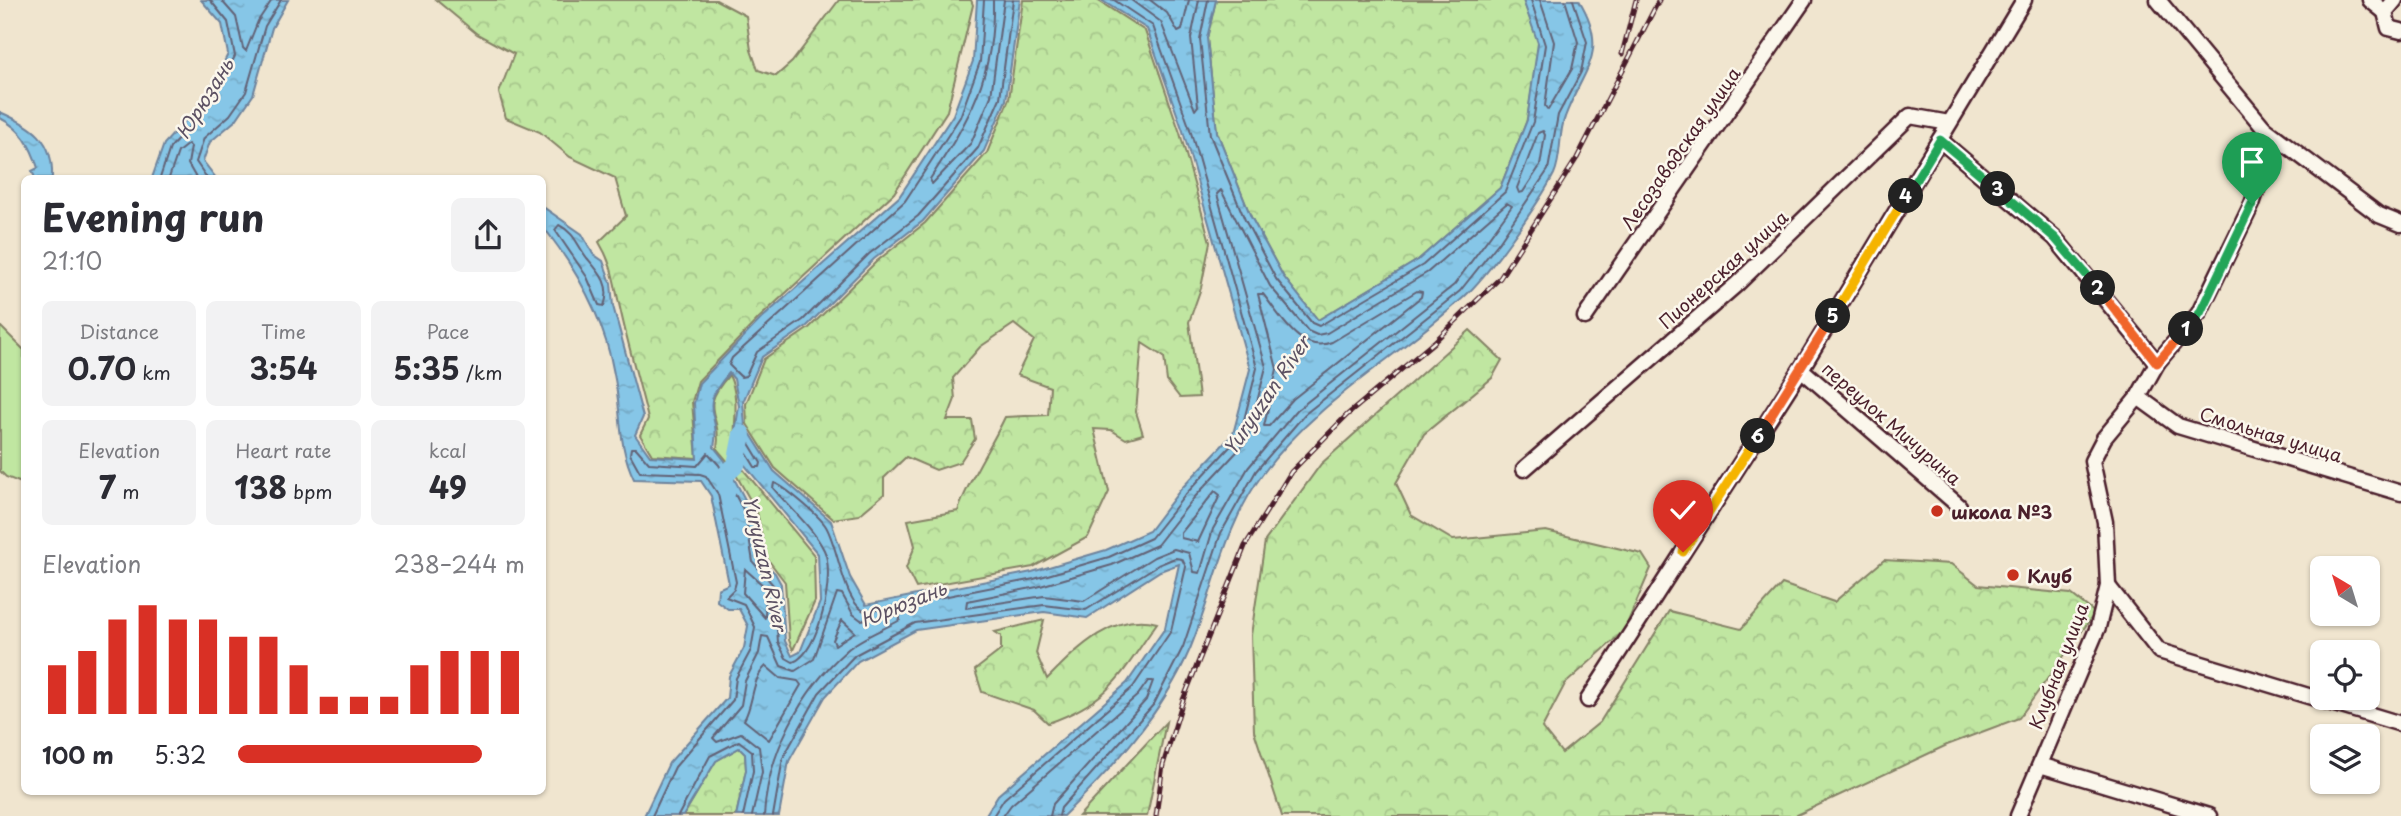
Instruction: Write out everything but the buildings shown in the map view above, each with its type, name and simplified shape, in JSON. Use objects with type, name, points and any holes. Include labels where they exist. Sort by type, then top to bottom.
[{"type":"street","name":"Лесозаводская улица","points":[[1585,317],[1804,0]]},
{"type":"street","points":[[1588,700],[1801,369],[2024,0]]},
{"type":"street","points":[[2158,0],[2264,128],[2379,215],[2401,224]]},
{"type":"street","points":[[2370,0],[2385,12],[2389,29],[2401,31]]},
{"type":"street","points":[[2385,12],[2396,0]]},
{"type":"street","name":"Пионерская улица","points":[[1524,469],[1737,284],[1910,116],[1949,123]]},
{"type":"street","name":"Клубная улица","points":[[2018,816],[2098,627],[2108,586],[2105,522],[2092,461],[2104,438],[2137,397],[2157,363],[2200,313],[2252,204],[2268,158],[2264,128]]},
{"type":"street","points":[[1940,140],[2055,238],[2157,363]]},
{"type":"street","name":"переулок Мичурина","points":[[1801,369],[1959,506]]},
{"type":"street","name":"Смольная улица","points":[[2137,397],[2178,426],[2401,493]]},
{"type":"street","points":[[2108,586],[2159,651],[2401,724]]},
{"type":"street","points":[[2040,765],[2209,816]]},
{"type":"green space","points":[[436,0],[716,0],[746,16],[751,50],[758,70],[776,76],[792,62],[839,0],[971,0],[973,5],[947,111],[894,193],[760,317],[698,381],[692,402],[697,458],[652,455],[640,435],[648,419],[612,274],[599,242],[626,216],[615,178],[570,157],[540,132],[506,118],[499,93],[514,54],[477,34]]},
{"type":"green space","points":[[1023,0],[1097,0],[1145,31],[1180,133],[1210,242],[1201,288],[1189,322],[1199,397],[1180,398],[1167,381],[1164,357],[1142,343],[1136,412],[1143,434],[1126,439],[1111,430],[1094,429],[1109,492],[1088,537],[1033,567],[916,588],[906,568],[915,546],[908,520],[958,511],[1005,417],[1048,415],[1050,387],[1017,375],[1034,340],[1014,324],[980,347],[953,378],[955,399],[947,420],[972,420],[975,439],[960,462],[936,470],[906,457],[884,478],[884,494],[859,515],[833,519],[775,468],[747,424],[746,404],[764,359],[809,328],[877,261],[925,223],[987,153],[1009,99]]},
{"type":"green space","points":[[1216,0],[1523,0],[1539,43],[1527,120],[1500,188],[1418,260],[1318,320],[1283,276],[1251,217],[1217,132],[1207,38]]},
{"type":"green space","points":[[0,326],[21,347],[21,483],[6,477],[0,471]]},
{"type":"green space","points":[[1470,330],[1502,360],[1492,378],[1424,434],[1396,483],[1411,515],[1453,540],[1546,531],[1642,554],[1651,568],[1624,631],[1565,684],[1542,728],[1562,753],[1600,722],[1669,611],[1741,629],[1782,584],[1834,602],[1884,560],[1951,564],[1978,585],[2071,594],[2095,613],[2019,718],[1947,745],[1795,816],[1282,816],[1254,731],[1251,635],[1265,541],[1321,464]]},
{"type":"green space","points":[[729,375],[736,406],[735,457],[728,462],[717,449],[717,427],[712,405],[719,387]]},
{"type":"green space","points":[[742,468],[814,555],[815,601],[793,650],[789,640],[785,582],[766,557],[757,512],[735,473]]},
{"type":"green space","points":[[1044,620],[1036,653],[1047,679],[1082,646],[1110,628],[1141,621],[1157,623],[1113,684],[1087,705],[1048,723],[1034,710],[982,692],[975,670],[1001,650],[1001,636],[995,632]]},
{"type":"green space","points":[[1166,722],[1147,816],[1079,816]]},
{"type":"green space","points":[[739,748],[745,754],[746,770],[736,816],[683,816],[716,761]]},
{"type":"water","points":[[201,0],[288,0],[272,28],[253,95],[236,120],[210,142],[203,161],[214,175],[153,175],[164,144],[206,98],[228,54],[222,24]]},
{"type":"water","name":"Юрюзань","points":[[977,0],[1020,0],[1006,100],[984,151],[923,221],[874,259],[807,326],[762,357],[743,402],[745,425],[774,471],[831,521],[850,577],[866,605],[1032,572],[1106,550],[1149,531],[1181,489],[1233,434],[1250,369],[1183,131],[1147,29],[1101,0],[1216,0],[1207,38],[1217,132],[1251,217],[1283,276],[1318,320],[1418,260],[1500,188],[1527,120],[1538,43],[1523,0],[1579,0],[1593,34],[1590,61],[1563,124],[1554,174],[1525,220],[1464,297],[1307,424],[1262,475],[1238,516],[1179,673],[1135,739],[1063,816],[985,816],[998,795],[1127,683],[1165,628],[1179,564],[1160,571],[1087,618],[1044,612],[916,630],[858,661],[825,697],[789,761],[779,816],[736,816],[746,770],[745,754],[739,748],[716,761],[683,816],[644,816],[669,763],[727,698],[729,676],[744,648],[748,626],[739,609],[728,609],[717,601],[718,589],[729,584],[711,496],[701,481],[634,479],[625,453],[616,388],[604,336],[581,282],[546,232],[546,209],[582,234],[593,254],[603,261],[611,283],[613,306],[643,417],[635,435],[650,456],[697,459],[694,403],[699,383],[762,318],[899,197],[953,115],[973,61]],"holes":[[[729,373],[734,379],[739,406],[733,445],[743,463],[818,554],[820,602],[800,652],[792,656],[785,641],[781,584],[775,573],[759,558],[751,511],[725,461],[714,447],[716,435],[711,404],[713,396]]]},
{"type":"water","points":[[0,112],[22,123],[39,136],[49,153],[52,175],[34,175],[32,171],[38,168],[29,145],[14,127],[0,118]]},
{"type":"waterway","name":"Yuryuzan River","points":[[727,491],[724,476],[736,465],[742,434]]},
{"type":"railway","points":[[1622,54],[1636,0]]},
{"type":"railway","points":[[1156,816],[1163,765],[1183,700],[1245,546],[1291,472],[1347,415],[1434,342],[1500,278],[1577,158],[1659,0]]},
{"type":"place","name":"школа №3","points":[[1937,511]]},
{"type":"place","name":"Клуб","points":[[2013,575]]},
{"type":"route","points":[[1683,552],[1801,369],[1940,140],[2055,238],[2157,363],[2200,313],[2252,204]]}]
